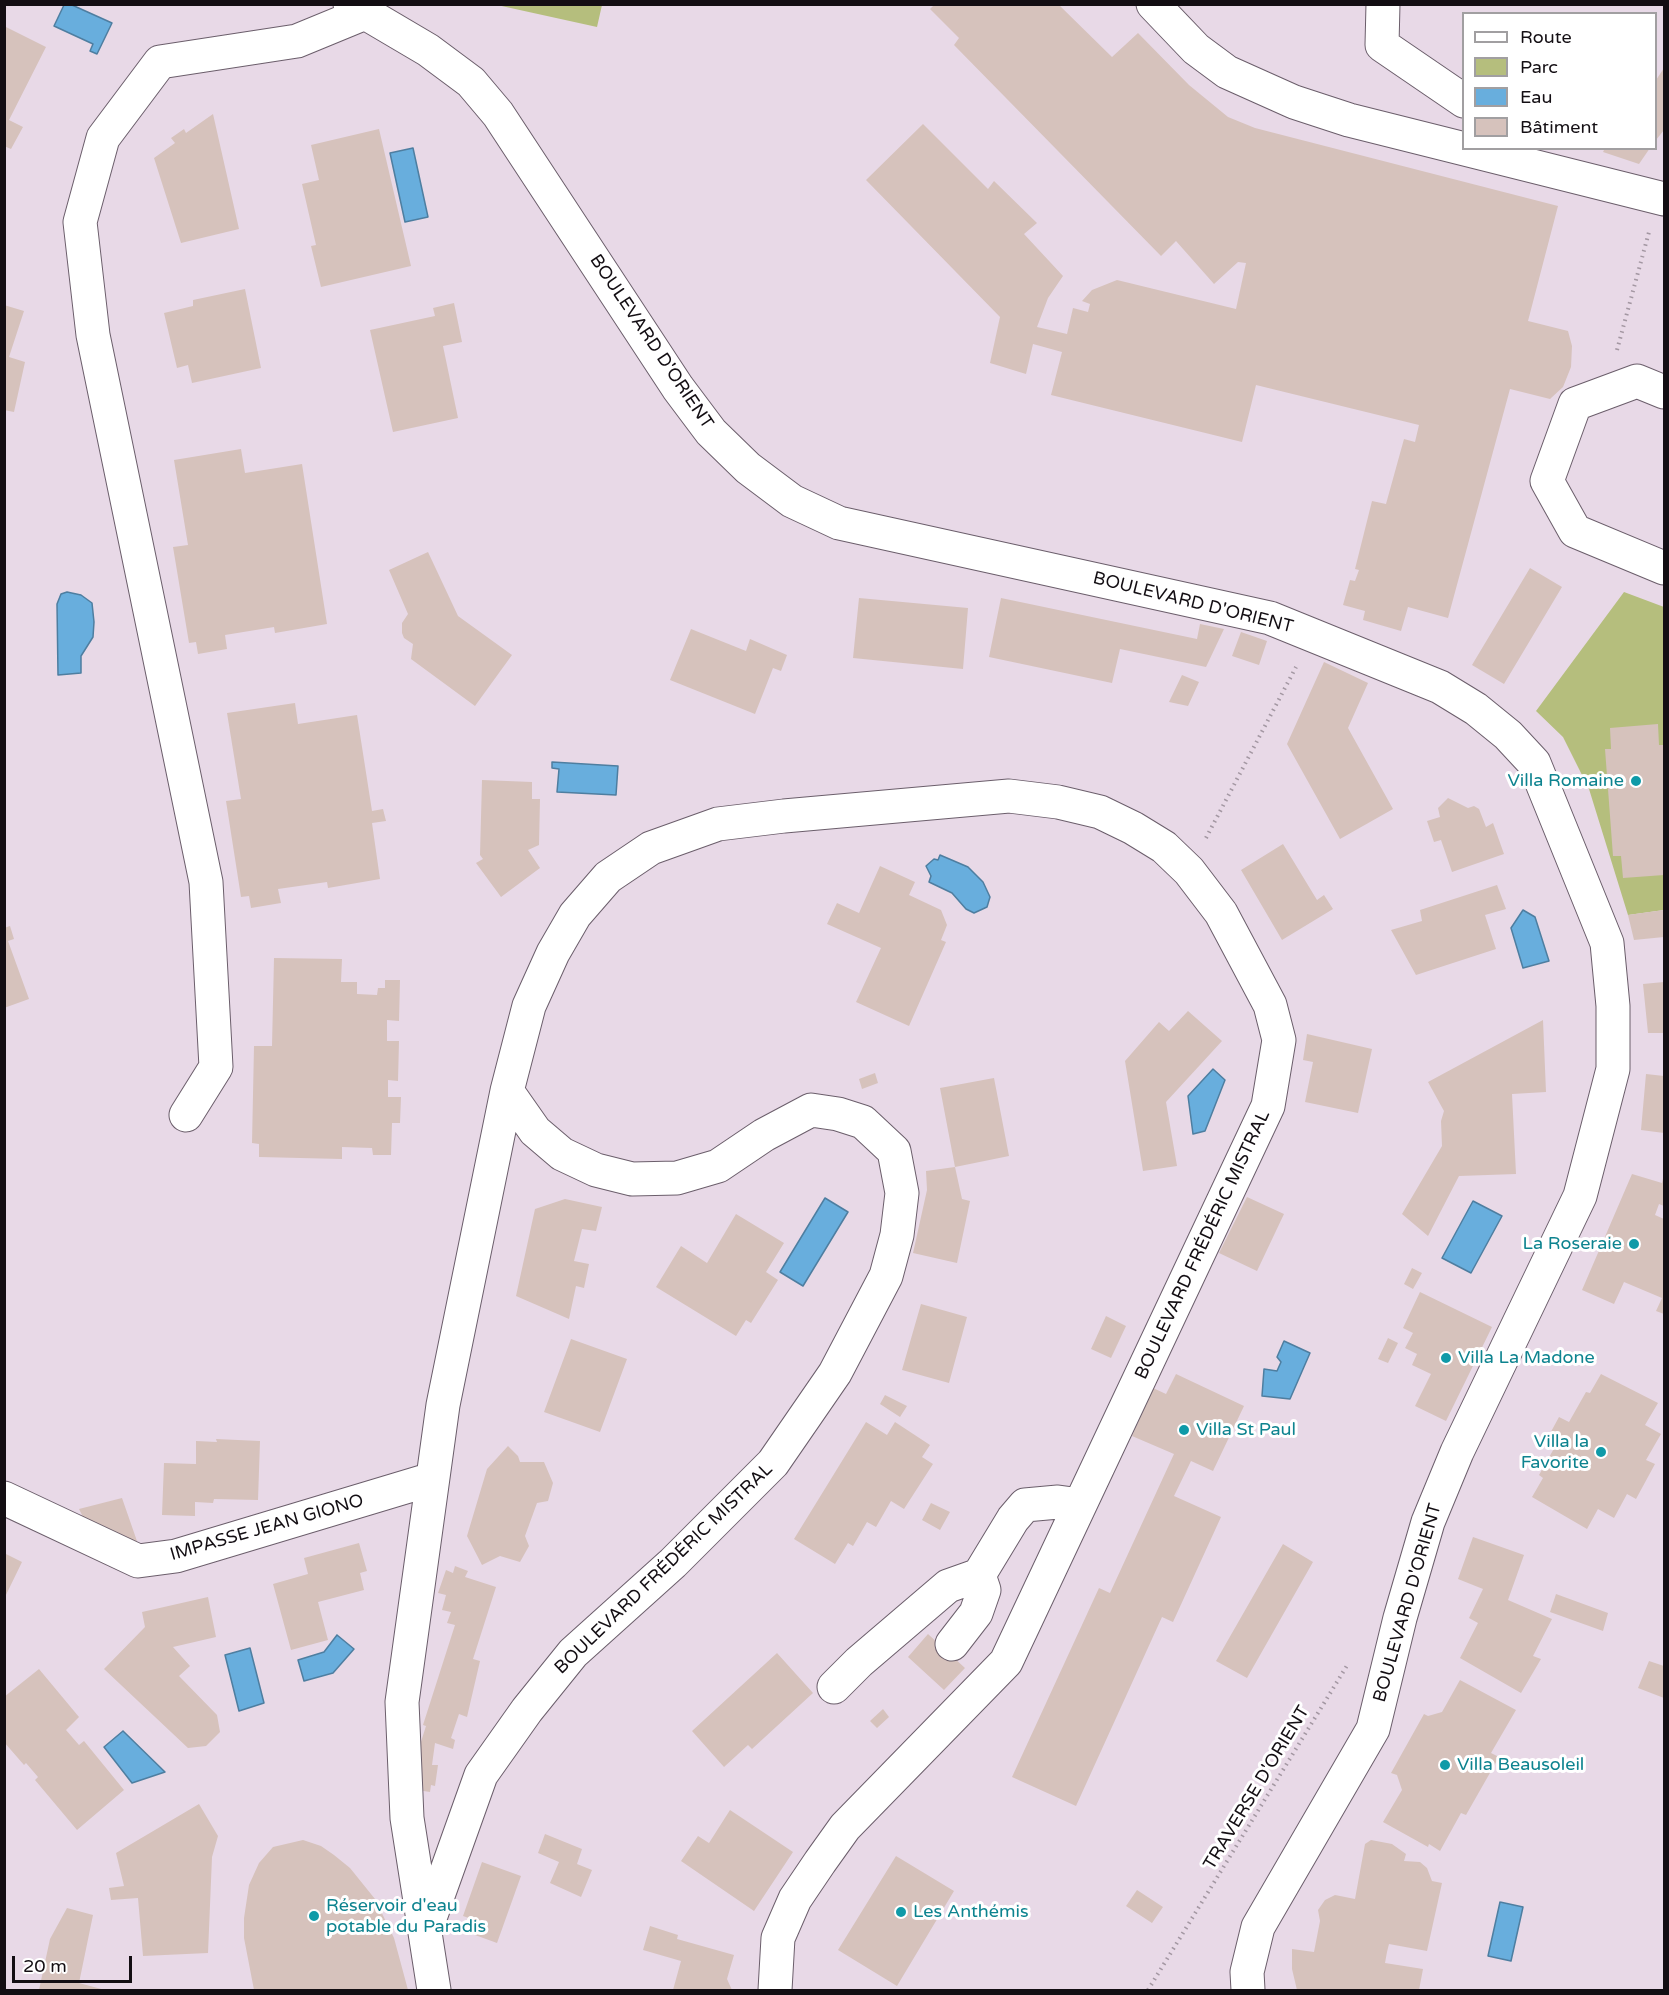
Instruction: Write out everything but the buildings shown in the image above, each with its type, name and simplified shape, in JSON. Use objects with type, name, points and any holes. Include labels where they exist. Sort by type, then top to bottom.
[{"type":"street","points":[[1153,4],[1196,49],[1227,72],[1258,87],[1349,120],[1462,145]]},
{"type":"street","points":[[1383,4],[1382,45],[1462,100]]},
{"type":"street","points":[[186,1115],[216,1067],[206,882],[93,335],[80,222],[103,138],[160,62],[297,41],[358,9]]},
{"type":"street","name":"BOULEVARD D'ORIENT","points":[[358,9],[428,50],[471,82],[498,114],[678,388],[711,432],[748,468],[792,501],[839,523],[1270,618],[1440,687],[1476,709],[1508,735],[1534,764],[1607,943],[1613,1006],[1613,1069],[1580,1196],[1457,1452],[1428,1522],[1400,1618],[1373,1729],[1258,1927],[1247,1972],[1248,1990]]},
{"type":"street","points":[[1484,150],[1665,199]]},
{"type":"street","points":[[1665,392],[1637,381],[1575,404],[1547,481],[1575,531],[1665,568]]},
{"type":"street","name":"BOULEVARD FRÉDÉRIC MISTRAL","points":[[434,1990],[407,1818],[402,1702],[443,1405],[507,1091],[529,1006],[553,953],[575,915],[609,877],[651,848],[718,824],[1009,796],[1058,802],[1100,812],[1133,828],[1164,848],[1189,871],[1221,913],[1270,1005],[1279,1040],[1276,1072],[1268,1106],[1006,1662],[845,1827],[795,1899],[778,1938],[775,1990]]},
{"type":"street","name":"BOULEVARD FRÉDÉRIC MISTRAL","points":[[424,1934],[481,1775],[526,1710],[573,1653],[673,1563],[773,1463],[835,1372],[886,1276],[897,1235],[902,1193],[894,1151],[863,1122],[838,1113],[811,1110],[764,1135],[718,1166],[677,1178],[632,1179],[596,1170],[562,1154],[535,1131],[507,1091]]},
{"type":"street","name":"IMPASSE JEAN GIONO","points":[[4,1498],[138,1561],[176,1556],[432,1479]]},
{"type":"street","points":[[834,1687],[859,1662],[948,1586],[979,1575],[1012,1519],[1025,1505],[1058,1502],[1080,1506]]},
{"type":"street","points":[[952,1644],[976,1613],[984,1590],[979,1575]]},
{"type":"path","points":[[1615,354],[1645,249]]},
{"type":"path","points":[[1189,871],[1314,634]]},
{"type":"path","name":"TRAVERSE D'ORIENT","points":[[1148,1990],[1349,1662]]},
{"type":"green space","points":[[602,4],[597,27],[497,5]]},
{"type":"green space","points":[[1624,592],[1664,607],[1664,910],[1628,915],[1589,789],[1563,737],[1536,711]]},
{"type":"water","points":[[64,5],[72,5],[112,23],[97,54],[90,51],[93,44],[54,26]]},
{"type":"water","points":[[413,148],[428,217],[405,222],[390,153]]},
{"type":"water","points":[[67,592],[81,595],[92,603],[93,637],[81,656],[81,673],[58,675],[57,604],[61,594]]},
{"type":"water","points":[[552,762],[618,766],[616,795],[557,792],[559,769],[552,768]]},
{"type":"water","points":[[940,855],[968,867],[983,882],[990,897],[987,907],[974,913],[966,909],[952,893],[929,882],[931,876],[926,866],[934,859],[938,860]]},
{"type":"water","points":[[1523,910],[1535,917],[1549,961],[1523,968],[1511,928]]},
{"type":"water","points":[[1213,1069],[1225,1080],[1205,1131],[1193,1134],[1188,1096]]},
{"type":"water","points":[[825,1198],[848,1212],[803,1286],[780,1272]]},
{"type":"water","points":[[1473,1201],[1502,1216],[1471,1273],[1442,1258]]},
{"type":"water","points":[[1284,1341],[1310,1353],[1290,1399],[1262,1396],[1264,1369],[1277,1371],[1281,1362],[1277,1357]]},
{"type":"water","points":[[337,1635],[354,1649],[333,1673],[304,1681],[298,1660],[324,1652]]},
{"type":"water","points":[[250,1648],[264,1703],[239,1711],[225,1655]]},
{"type":"water","points":[[123,1731],[165,1772],[132,1783],[104,1747]]},
{"type":"water","points":[[1500,1902],[1523,1907],[1511,1961],[1488,1956]]},
{"type":"place","name":"Villa Romaine","points":[[1636,781]]},
{"type":"place","name":"La Roseraie","points":[[1634,1244]]},
{"type":"place","name":"Villa La Madone","points":[[1446,1358]]},
{"type":"place","name":"Villa St Paul","points":[[1184,1430]]},
{"type":"place","name":"Villa la Favorite","points":[[1601,1452]]},
{"type":"place","name":"Villa Beausoleil","points":[[1445,1765]]},
{"type":"place","name":"Les Anthémis","points":[[901,1912]]},
{"type":"place","name":"Réservoir d'eau potable du Paradis","points":[[314,1916]]}]
